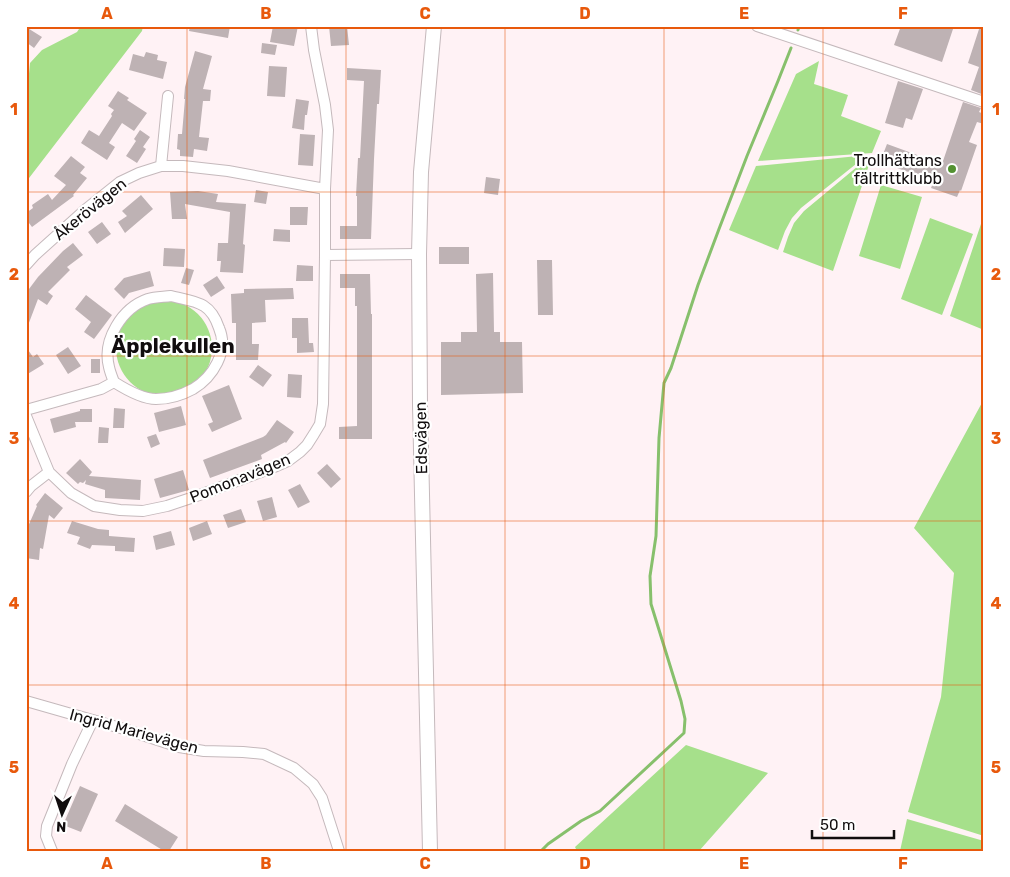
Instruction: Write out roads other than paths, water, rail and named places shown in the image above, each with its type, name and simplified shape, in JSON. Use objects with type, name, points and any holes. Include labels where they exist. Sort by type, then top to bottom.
[{"type":"street","name":"Pomonavägen","points":[[26,416],[49,472],[71,493],[94,506],[120,510],[143,510],[167,506],[194,497],[288,461],[307,445],[320,424],[323,404],[325,189],[328,130],[311,26]]},
{"type":"street","name":"Edsvägen","points":[[430,851],[425,666],[419,254],[421,172],[434,26]]},
{"type":"street","points":[[757,26],[984,102]]},
{"type":"street","points":[[161,166],[168,96]]},
{"type":"street","name":"Åkerövägen","points":[[26,265],[34,255],[78,216],[120,182],[161,166],[183,166],[228,171],[325,189]]},
{"type":"street","points":[[325,255],[419,254]]},
{"type":"street","points":[[171,296],[191,300],[205,306],[215,316],[222,333],[222,348],[218,362],[208,376],[192,389],[175,396],[155,399],[130,392],[114,382],[108,366],[108,345],[116,325],[131,309],[149,299],[171,296]]},
{"type":"street","points":[[26,410],[101,389],[114,382]]},
{"type":"street","points":[[26,492],[49,472]]},
{"type":"street","name":"Ingrid Marievägen","points":[[26,700],[179,747],[204,751],[264,754],[294,768],[313,784],[322,798],[338,851]]},
{"type":"street","points":[[52,851],[46,836],[47,826],[72,764],[93,720]]},
{"type":"waterway","points":[[798,30],[799,26]]},
{"type":"waterway","points":[[541,851],[581,821],[600,811],[684,733],[685,719],[681,701],[651,604],[650,576],[656,536],[659,438],[664,383],[671,368],[698,285],[719,229],[791,48]]},
{"type":"place","name":"Trollhättans fältrittklubb","points":[[952,169]]},
{"type":"district","name":"Äpplekullen","points":[[173,345]]}]
